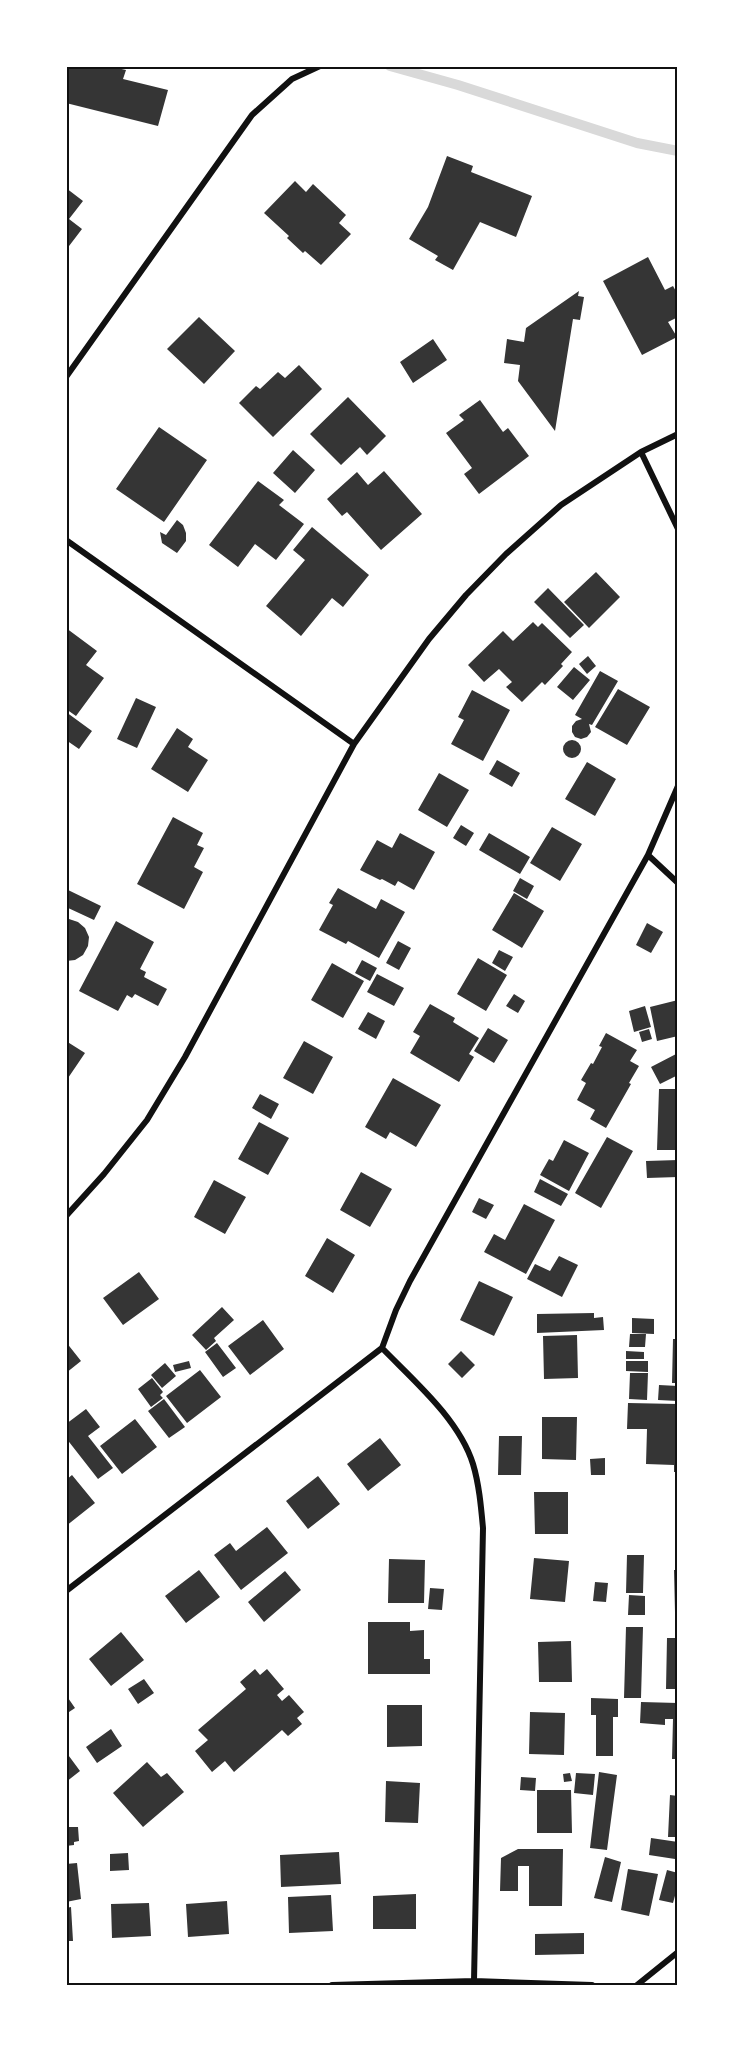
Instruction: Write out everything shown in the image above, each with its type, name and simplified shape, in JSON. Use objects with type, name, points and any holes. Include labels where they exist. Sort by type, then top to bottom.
[{"type":"street","points":[[66,377],[252,115],[292,79],[320,66]]},
{"type":"street","points":[[66,1216],[104,1174],[147,1120],[185,1057],[354,744],[429,639],[466,595],[506,554],[561,505],[641,452],[678,434]]},
{"type":"street","points":[[641,452],[678,529]]},
{"type":"street","points":[[66,540],[354,744]]},
{"type":"street","points":[[66,1591],[382,1348],[396,1310],[411,1281],[648,855],[678,786]]},
{"type":"street","points":[[648,855],[678,883]]},
{"type":"street","points":[[382,1348],[446,1416],[461,1436],[473,1463],[479,1492],[483,1528],[474,1981]]},
{"type":"street","points":[[637,1985],[678,1952]]},
{"type":"street","points":[[332,1985],[474,1981],[592,1985]]},
{"type":"building","points":[[66,66],[108,66],[126,70],[123,79],[168,90],[158,126],[66,103]]},
{"type":"building","points":[[447,156],[473,166],[471,172],[532,196],[516,237],[480,222],[453,270],[435,260],[438,256],[409,239],[428,207]]},
{"type":"building","points":[[295,181],[306,192],[313,184],[346,215],[339,223],[351,234],[321,265],[305,251],[303,253],[287,238],[289,236],[264,213]]},
{"type":"building","points":[[66,188],[83,201],[69,219],[82,229],[66,250]]},
{"type":"building","points":[[648,257],[665,290],[673,286],[678,295],[678,317],[668,322],[677,337],[642,355],[603,281]]},
{"type":"building","points":[[579,291],[578,296],[584,297],[580,320],[573,319],[555,431],[518,381],[520,365],[504,363],[507,339],[524,342],[526,328]]},
{"type":"building","points":[[199,317],[235,351],[204,384],[167,349]]},
{"type":"building","points":[[433,339],[447,360],[413,383],[400,362]]},
{"type":"building","points":[[299,365],[322,389],[273,437],[239,403],[256,386],[260,389],[278,372],[285,378]]},
{"type":"building","points":[[348,397],[386,436],[367,455],[360,447],[341,465],[310,434]]},
{"type":"building","points":[[480,400],[503,432],[508,428],[529,456],[479,494],[464,474],[472,468],[446,433],[464,420],[459,415]]},
{"type":"building","points":[[159,427],[207,460],[164,522],[116,489]]},
{"type":"building","points":[[293,450],[315,470],[295,493],[273,473]]},
{"type":"building","points":[[384,471],[422,514],[381,550],[347,512],[342,516],[327,499],[357,472],[368,485]]},
{"type":"building","points":[[258,481],[284,500],[279,505],[304,524],[276,560],[255,544],[238,567],[209,545]]},
{"type":"building","points":[[177,520],[183,525],[186,541],[177,553],[162,543],[160,532],[166,535]]},
{"type":"building","points":[[312,527],[369,575],[343,607],[332,598],[301,636],[266,606],[305,560],[293,550]]},
{"type":"building","points":[[596,572],[620,597],[589,628],[564,602]]},
{"type":"building","points":[[548,588],[584,625],[570,638],[534,602]]},
{"type":"building","points":[[533,622],[538,627],[542,623],[572,652],[561,664],[563,666],[545,685],[542,682],[522,702],[506,687],[512,682],[499,669],[484,682],[468,665],[503,631],[513,641]]},
{"type":"building","points":[[66,628],[97,651],[86,665],[104,678],[76,716],[66,709]]},
{"type":"building","points":[[588,656],[596,666],[587,674],[579,664]]},
{"type":"building","points":[[574,667],[590,680],[573,700],[557,687]]},
{"type":"building","points":[[600,671],[618,681],[592,725],[589,724],[591,732],[587,737],[581,739],[575,737],[572,732],[572,726],[576,721],[582,719],[575,715]]},
{"type":"building","points":[[618,689],[650,707],[627,745],[595,727]]},
{"type":"building","points":[[472,690],[510,710],[483,761],[451,744],[464,720],[458,717]]},
{"type":"building","points":[[136,698],[156,707],[137,748],[117,739]]},
{"type":"building","points":[[66,712],[92,731],[79,749],[66,740]]},
{"type":"building","points":[[177,728],[193,739],[188,747],[208,760],[188,792],[151,769]]},
{"type":"building","points":[[568,740],[576,740],[581,745],[579,756],[568,758],[563,753],[563,745]]},
{"type":"building","points":[[497,760],[520,773],[512,787],[489,774]]},
{"type":"building","points":[[587,762],[616,779],[595,816],[565,799]]},
{"type":"building","points":[[439,773],[469,790],[447,827],[418,810]]},
{"type":"building","points":[[173,817],[203,833],[197,845],[204,848],[194,867],[203,872],[184,909],[137,884]]},
{"type":"building","points":[[461,825],[474,833],[466,846],[453,838]]},
{"type":"building","points":[[552,827],[582,844],[560,881],[530,863]]},
{"type":"building","points":[[400,833],[435,852],[414,890],[398,881],[395,886],[360,870],[377,840],[392,848]]},
{"type":"building","points":[[489,833],[530,857],[520,874],[479,850]]},
{"type":"building","points":[[520,878],[534,886],[527,899],[513,891]]},
{"type":"building","points":[[338,888],[376,909],[381,899],[405,912],[379,958],[348,941],[346,944],[319,930],[333,905],[329,903]]},
{"type":"building","points":[[66,889],[101,906],[94,920],[66,907]]},
{"type":"building","points":[[514,893],[544,911],[522,948],[492,930]]},
{"type":"building","points":[[69,919],[85,928],[89,937],[88,946],[83,955],[75,960],[66,961],[66,920]]},
{"type":"building","points":[[116,921],[154,942],[140,969],[146,972],[144,977],[167,989],[158,1006],[135,994],[132,998],[127,995],[118,1011],[79,991]]},
{"type":"building","points":[[647,923],[663,932],[651,953],[636,945]]},
{"type":"building","points":[[398,941],[411,948],[399,970],[386,963]]},
{"type":"building","points":[[499,950],[513,957],[505,971],[492,963]]},
{"type":"building","points":[[478,958],[507,975],[486,1011],[457,994]]},
{"type":"building","points":[[362,960],[377,968],[370,981],[355,973]]},
{"type":"building","points":[[332,963],[364,981],[343,1018],[311,1000]]},
{"type":"building","points":[[377,974],[404,988],[394,1006],[367,992]]},
{"type":"building","points":[[514,994],[525,1001],[518,1013],[506,1006]]},
{"type":"building","points":[[678,1000],[678,1036],[657,1041],[650,1007]]},
{"type":"building","points":[[430,1004],[455,1018],[453,1022],[479,1038],[469,1054],[474,1057],[459,1082],[410,1053],[420,1036],[413,1032]]},
{"type":"building","points":[[645,1006],[651,1027],[634,1032],[629,1011]]},
{"type":"building","points":[[368,1012],[385,1021],[376,1039],[358,1029]]},
{"type":"building","points":[[488,1028],[508,1040],[494,1063],[474,1051]]},
{"type":"building","points":[[649,1029],[652,1039],[642,1042],[639,1032]]},
{"type":"building","points":[[606,1033],[637,1050],[630,1061],[639,1066],[606,1128],[590,1119],[595,1110],[577,1100],[586,1083],[581,1080],[591,1063],[593,1064]]},
{"type":"building","points":[[66,1041],[85,1053],[66,1081]]},
{"type":"building","points":[[304,1041],[333,1057],[313,1094],[283,1078]]},
{"type":"building","points":[[678,1053],[678,1075],[660,1084],[651,1067]]},
{"type":"building","points":[[393,1078],[441,1105],[416,1147],[390,1132],[386,1139],[365,1127]]},
{"type":"building","points":[[659,1089],[678,1089],[678,1150],[657,1150]]},
{"type":"building","points":[[260,1094],[279,1104],[271,1119],[252,1108]]},
{"type":"building","points":[[259,1122],[289,1138],[268,1175],[238,1159]]},
{"type":"building","points":[[607,1137],[633,1151],[601,1208],[575,1193]]},
{"type":"building","points":[[564,1140],[589,1153],[569,1191],[540,1175],[549,1159],[553,1161]]},
{"type":"building","points":[[678,1160],[678,1177],[647,1178],[646,1161]]},
{"type":"building","points":[[361,1172],[392,1189],[370,1227],[340,1210]]},
{"type":"building","points":[[540,1179],[568,1194],[561,1206],[534,1192]]},
{"type":"building","points":[[214,1180],[246,1197],[225,1234],[194,1217]]},
{"type":"building","points":[[479,1198],[494,1205],[486,1219],[472,1212]]},
{"type":"building","points":[[524,1204],[555,1220],[526,1274],[484,1252],[494,1234],[505,1240]]},
{"type":"building","points":[[327,1238],[355,1255],[333,1293],[305,1276]]},
{"type":"building","points":[[559,1256],[578,1265],[562,1297],[527,1279],[535,1264],[550,1271]]},
{"type":"building","points":[[139,1272],[159,1299],[123,1325],[103,1298]]},
{"type":"building","points":[[479,1281],[513,1297],[494,1336],[460,1320]]},
{"type":"building","points":[[222,1307],[234,1320],[214,1338],[216,1341],[206,1350],[192,1335]]},
{"type":"building","points":[[594,1313],[594,1318],[603,1317],[604,1330],[537,1333],[537,1314]]},
{"type":"building","points":[[632,1318],[654,1319],[654,1334],[632,1333]]},
{"type":"building","points":[[263,1320],[284,1349],[250,1375],[228,1346]]},
{"type":"building","points":[[630,1334],[646,1334],[645,1347],[629,1347]]},
{"type":"building","points":[[577,1335],[578,1378],[544,1379],[543,1336]]},
{"type":"building","points":[[673,1339],[678,1339],[678,1383],[672,1383]]},
{"type":"building","points":[[66,1342],[81,1361],[66,1373]]},
{"type":"building","points":[[217,1343],[236,1368],[223,1377],[205,1352]]},
{"type":"building","points":[[461,1351],[475,1365],[462,1378],[448,1364]]},
{"type":"building","points":[[626,1351],[644,1352],[644,1359],[626,1359]]},
{"type":"building","points":[[189,1361],[191,1368],[175,1372],[173,1365]]},
{"type":"building","points":[[626,1361],[648,1361],[648,1372],[626,1371]]},
{"type":"building","points":[[165,1363],[176,1376],[162,1388],[151,1375]]},
{"type":"building","points":[[200,1370],[221,1397],[187,1423],[166,1396]]},
{"type":"building","points":[[630,1373],[648,1373],[647,1400],[629,1399]]},
{"type":"building","points":[[152,1378],[163,1392],[160,1395],[163,1398],[151,1407],[138,1389]]},
{"type":"building","points":[[659,1385],[678,1386],[678,1401],[658,1400]]},
{"type":"building","points":[[164,1399],[185,1427],[169,1438],[148,1411]]},
{"type":"building","points":[[628,1403],[678,1404],[678,1472],[674,1472],[674,1465],[646,1464],[647,1429],[627,1429]]},
{"type":"building","points":[[86,1409],[100,1427],[88,1436],[113,1468],[98,1479],[66,1438],[66,1424]]},
{"type":"building","points":[[542,1417],[577,1417],[576,1460],[542,1459]]},
{"type":"building","points":[[135,1419],[157,1447],[122,1474],[100,1446]]},
{"type":"building","points":[[499,1436],[522,1436],[521,1475],[498,1475]]},
{"type":"building","points":[[380,1438],[401,1465],[368,1491],[347,1464]]},
{"type":"building","points":[[605,1458],[605,1475],[591,1475],[590,1459]]},
{"type":"building","points":[[72,1475],[95,1503],[66,1526],[66,1480]]},
{"type":"building","points":[[318,1476],[340,1504],[308,1529],[286,1501]]},
{"type":"building","points":[[534,1492],[568,1492],[568,1534],[535,1534]]},
{"type":"building","points":[[267,1527],[288,1553],[241,1590],[214,1555],[230,1543],[236,1551]]},
{"type":"building","points":[[627,1555],[644,1555],[643,1593],[626,1593]]},
{"type":"building","points":[[534,1558],[569,1561],[565,1602],[530,1599]]},
{"type":"building","points":[[389,1559],[425,1560],[424,1603],[388,1603]]},
{"type":"building","points":[[199,1570],[220,1597],[186,1623],[165,1596]]},
{"type":"building","points":[[674,1570],[678,1570],[678,1612],[675,1612]]},
{"type":"building","points":[[285,1571],[301,1590],[264,1622],[248,1602]]},
{"type":"building","points":[[595,1582],[608,1583],[606,1602],[593,1601]]},
{"type":"building","points":[[430,1588],[444,1589],[442,1610],[428,1609]]},
{"type":"building","points":[[629,1595],[645,1596],[645,1615],[628,1615]]},
{"type":"building","points":[[368,1622],[410,1622],[410,1631],[424,1630],[424,1659],[430,1659],[430,1674],[368,1674]]},
{"type":"building","points":[[626,1627],[643,1627],[641,1698],[624,1698]]},
{"type":"building","points":[[121,1632],[144,1660],[111,1686],[89,1659]]},
{"type":"building","points":[[667,1638],[678,1638],[678,1689],[666,1689]]},
{"type":"building","points":[[571,1641],[572,1682],[539,1682],[538,1642]]},
{"type":"building","points":[[255,1669],[260,1675],[267,1669],[284,1689],[277,1695],[282,1701],[289,1695],[304,1712],[297,1718],[302,1724],[288,1736],[282,1730],[234,1772],[225,1761],[212,1772],[195,1751],[208,1740],[198,1730],[246,1689],[240,1682]]},
{"type":"building","points":[[144,1679],[154,1693],[138,1704],[128,1689]]},
{"type":"building","points":[[66,1695],[75,1708],[66,1714]]},
{"type":"building","points":[[591,1698],[618,1699],[618,1717],[613,1717],[613,1756],[596,1756],[596,1715],[591,1715]]},
{"type":"building","points":[[641,1702],[678,1703],[678,1759],[672,1759],[673,1719],[665,1719],[665,1725],[640,1723]]},
{"type":"building","points":[[387,1705],[422,1705],[422,1746],[387,1747]]},
{"type":"building","points":[[530,1712],[565,1713],[564,1755],[529,1754]]},
{"type":"building","points":[[111,1729],[122,1746],[97,1763],[86,1747]]},
{"type":"building","points":[[66,1752],[80,1771],[66,1782]]},
{"type":"building","points":[[147,1762],[161,1777],[167,1773],[184,1792],[143,1827],[113,1793]]},
{"type":"building","points":[[599,1772],[617,1775],[607,1850],[590,1848]]},
{"type":"building","points":[[570,1773],[572,1781],[564,1782],[563,1774]]},
{"type":"building","points":[[576,1773],[595,1774],[593,1795],[574,1793]]},
{"type":"building","points":[[521,1777],[536,1778],[535,1791],[520,1790]]},
{"type":"building","points":[[386,1781],[420,1783],[418,1823],[385,1822]]},
{"type":"building","points":[[537,1790],[571,1790],[572,1833],[537,1833]]},
{"type":"building","points":[[670,1795],[678,1796],[678,1837],[668,1837]]},
{"type":"building","points":[[66,1827],[78,1827],[79,1841],[74,1842],[74,1845],[66,1846]]},
{"type":"building","points":[[651,1838],[678,1842],[675,1859],[649,1855]]},
{"type":"building","points":[[518,1849],[563,1849],[562,1906],[529,1906],[529,1866],[518,1866],[518,1891],[500,1891],[501,1858]]},
{"type":"building","points":[[339,1852],[341,1884],[281,1887],[280,1855]]},
{"type":"building","points":[[128,1853],[129,1870],[110,1871],[110,1854]]},
{"type":"building","points":[[605,1857],[621,1862],[612,1902],[594,1898]]},
{"type":"building","points":[[77,1863],[81,1899],[66,1902],[66,1864]]},
{"type":"building","points":[[628,1869],[658,1874],[649,1916],[621,1910]]},
{"type":"building","points":[[667,1870],[678,1873],[678,1885],[673,1903],[659,1900]]},
{"type":"building","points":[[416,1894],[416,1929],[373,1929],[373,1896]]},
{"type":"building","points":[[331,1895],[333,1931],[289,1933],[288,1897]]},
{"type":"building","points":[[227,1901],[229,1934],[188,1937],[186,1904]]},
{"type":"building","points":[[149,1903],[151,1936],[112,1938],[111,1904]]},
{"type":"building","points":[[71,1907],[73,1941],[66,1941],[66,1908]]},
{"type":"building","points":[[584,1933],[584,1954],[535,1955],[535,1934]]},
{"type":"waterway","points":[[390,66],[458,85],[637,143],[678,151]]}]
